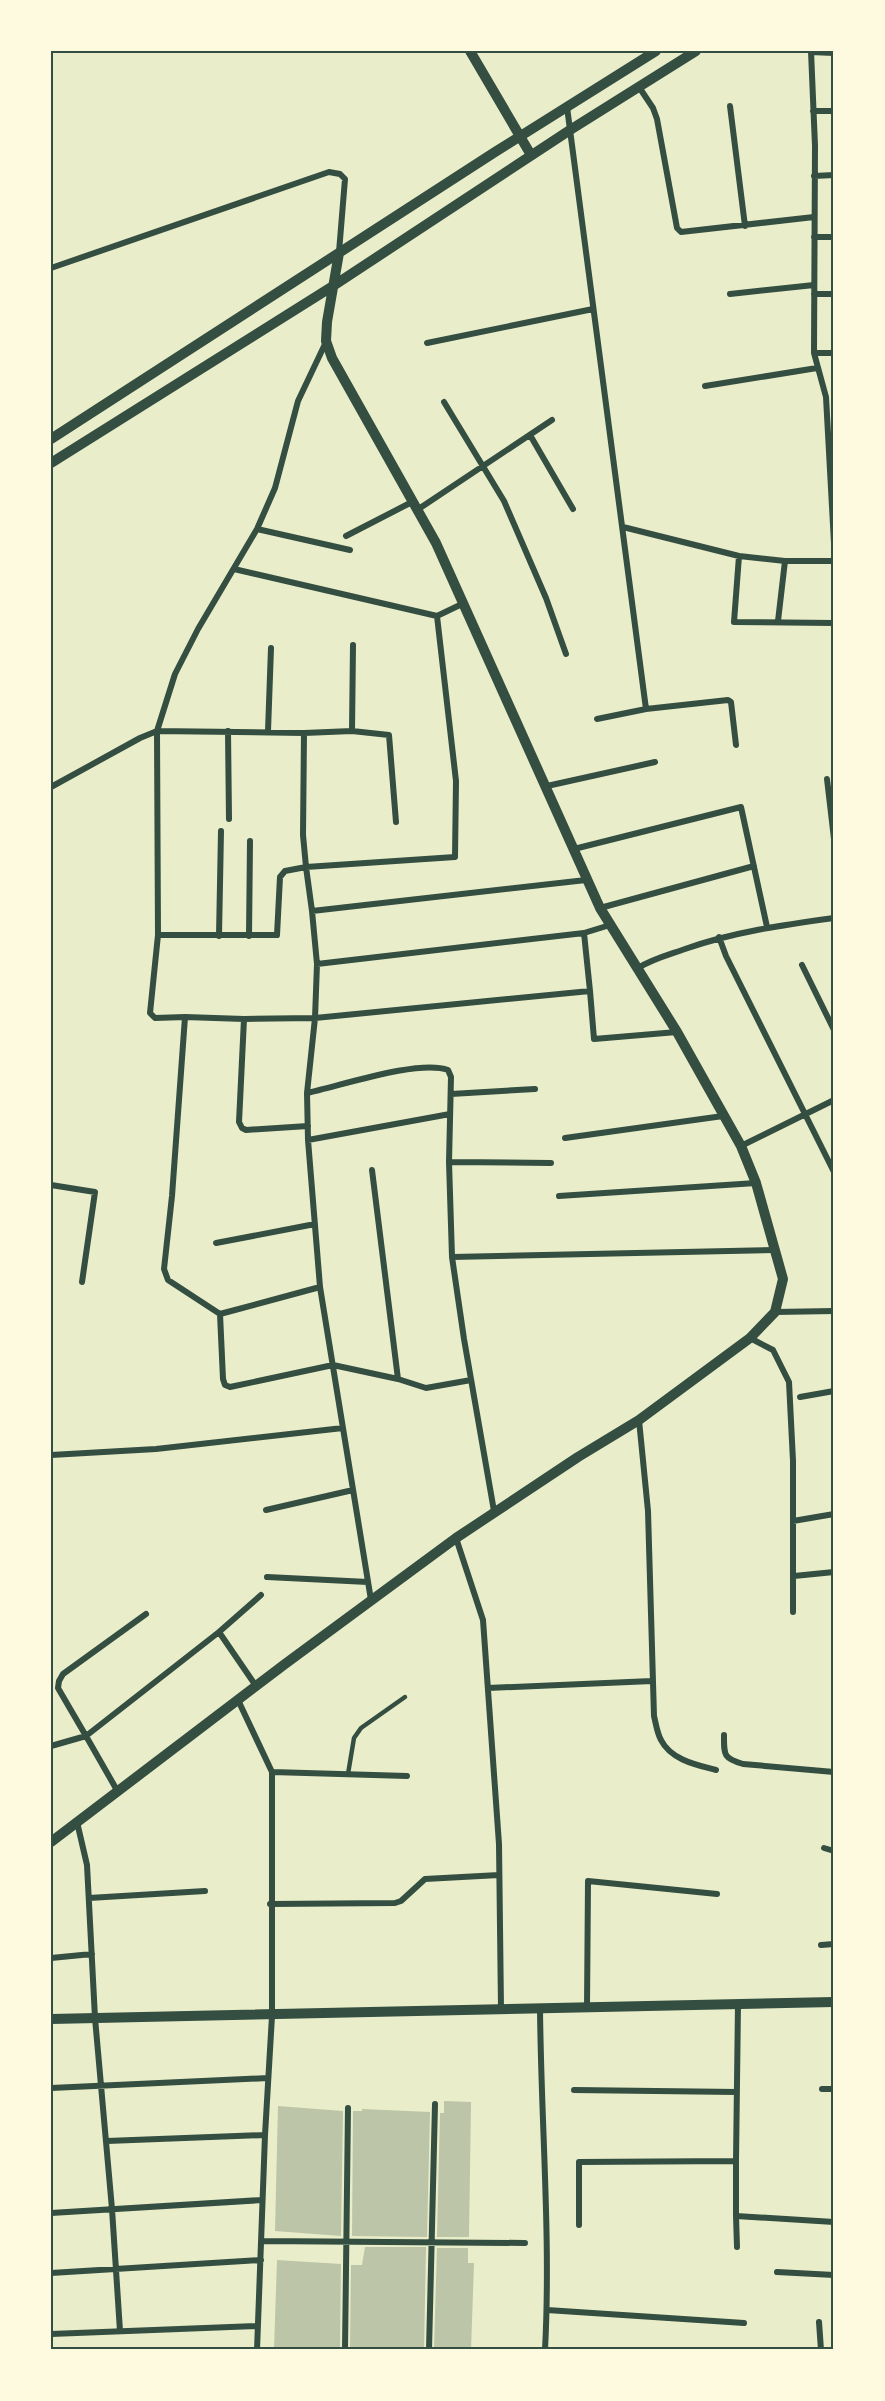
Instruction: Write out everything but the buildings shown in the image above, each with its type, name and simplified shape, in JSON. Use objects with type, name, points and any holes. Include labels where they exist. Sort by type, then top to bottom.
[{"type":"street","points":[[470,51],[531,155]]},
{"type":"street","points":[[51,439],[520,136],[656,51]]},
{"type":"street","points":[[51,464],[333,286],[531,155],[696,51]]},
{"type":"street","points":[[834,53],[811,52],[814,352],[826,397],[832,469],[834,543]]},
{"type":"street","points":[[639,87],[653,108],[657,119],[677,228],[687,232],[814,218]]},
{"type":"street","points":[[567,106],[646,709]]},
{"type":"street","points":[[730,106],[745,226]]},
{"type":"street","points":[[813,111],[834,111]]},
{"type":"street","points":[[51,268],[329,172],[340,174],[345,179],[339,253],[326,341],[298,401],[275,488],[257,529],[175,674],[158,731],[158,935],[150,1013],[155,1018],[315,1018],[590,991]]},
{"type":"street","points":[[814,176],[834,175]]},
{"type":"street","points":[[814,237],[834,237]]},
{"type":"street","points":[[730,294],[814,285]]},
{"type":"street","points":[[814,294],[834,294]]},
{"type":"street","points":[[427,343],[594,309]]},
{"type":"street","points":[[51,1842],[456,1538],[578,1457],[639,1420],[750,1338],[775,1312],[783,1279],[756,1183],[741,1146],[677,1032],[600,908],[436,543],[332,358],[326,341]]},
{"type":"street","points":[[814,352],[834,353]]},
{"type":"street","points":[[705,386],[818,368]]},
{"type":"street","points":[[444,402],[504,501],[526,547],[566,654]]},
{"type":"street","points":[[826,408],[834,408]]},
{"type":"street","points":[[346,536],[415,506],[483,468],[552,420]]},
{"type":"street","points":[[530,435],[573,508]]},
{"type":"street","points":[[623,527],[739,556],[784,561],[834,561]]},
{"type":"street","points":[[257,529],[350,550]]},
{"type":"street","points":[[739,556],[734,622],[834,623]]},
{"type":"street","points":[[778,621],[784,561]]},
{"type":"street","points":[[234,569],[437,616],[462,604]]},
{"type":"street","points":[[158,935],[277,935],[280,878],[285,871],[306,867],[455,857],[456,781],[437,616]]},
{"type":"street","points":[[352,731],[353,645]]},
{"type":"street","points":[[268,731],[271,648]]},
{"type":"street","points":[[597,719],[646,709],[728,700],[731,702],[736,745]]},
{"type":"street","points":[[51,787],[140,738],[158,731],[304,733],[352,731],[389,735],[396,822]]},
{"type":"street","points":[[228,731],[229,819]]},
{"type":"street","points":[[304,733],[303,835],[316,964],[315,1018],[307,1094],[308,1140],[320,1287],[371,1600]]},
{"type":"street","points":[[547,786],[655,762]]},
{"type":"street","points":[[827,779],[834,839]]},
{"type":"street","points":[[574,849],[741,807],[767,927]]},
{"type":"street","points":[[219,936],[221,831]]},
{"type":"street","points":[[249,936],[250,841]]},
{"type":"street","points":[[600,908],[754,866]]},
{"type":"street","points":[[312,910],[586,880]]},
{"type":"street","points":[[638,968],[649,961],[719,937],[767,927],[834,918]]},
{"type":"street","points":[[316,964],[584,933],[610,925]]},
{"type":"street","points":[[584,933],[594,1039],[677,1032]]},
{"type":"street","points":[[719,937],[726,956],[834,1172]]},
{"type":"street","points":[[802,965],[834,1030]]},
{"type":"street","points":[[184,1017],[165,1276],[220,1314],[320,1287]]},
{"type":"street","points":[[244,1019],[239,1122],[242,1128],[246,1130],[308,1126]]},
{"type":"street","points":[[307,1094],[402,1070],[441,1067],[448,1070],[451,1077],[449,1162],[452,1257],[494,1512]]},
{"type":"street","points":[[451,1094],[535,1089]]},
{"type":"street","points":[[741,1146],[834,1100]]},
{"type":"street","points":[[308,1140],[450,1114]]},
{"type":"street","points":[[565,1138],[723,1116]]},
{"type":"street","points":[[449,1162],[552,1163]]},
{"type":"street","points":[[372,1170],[398,1379]]},
{"type":"street","points":[[559,1196],[756,1183]]},
{"type":"street","points":[[51,1185],[95,1192],[82,1282]]},
{"type":"street","points":[[216,1243],[315,1224]]},
{"type":"street","points":[[452,1257],[776,1250]]},
{"type":"street","points":[[775,1312],[834,1311]]},
{"type":"street","points":[[220,1314],[223,1379],[230,1387],[333,1365],[398,1379],[426,1388],[471,1380]]},
{"type":"street","points":[[750,1338],[773,1350],[789,1382],[794,1521],[793,1612]]},
{"type":"street","points":[[800,1396],[834,1391]]},
{"type":"street","points":[[639,1420],[648,1511],[654,1716],[661,1741],[672,1753],[691,1763],[716,1770]]},
{"type":"street","points":[[51,1455],[156,1449],[343,1428]]},
{"type":"street","points":[[266,1510],[353,1490]]},
{"type":"street","points":[[794,1521],[834,1514]]},
{"type":"street","points":[[456,1538],[483,1620],[499,1875],[501,2009]]},
{"type":"street","points":[[794,1576],[834,1572]]},
{"type":"street","points":[[267,1577],[368,1582]]},
{"type":"street","points":[[51,1746],[86,1736],[219,1632],[261,1595]]},
{"type":"street","points":[[118,1792],[58,1688],[59,1681],[63,1674],[146,1614]]},
{"type":"street","points":[[219,1632],[256,1686]]},
{"type":"street","points":[[488,1688],[652,1681]]},
{"type":"street","points":[[238,1700],[272,1772],[270,1904],[272,2016],[257,2350]]},
{"type":"street","points":[[724,1735],[724,1754],[729,1760],[743,1764],[834,1772]]},
{"type":"street","points":[[272,1772],[407,1776]]},
{"type":"street","points":[[77,1822],[87,1865],[95,2018],[107,2141],[120,2331]]},
{"type":"street","points":[[824,1848],[834,1851]]},
{"type":"street","points":[[270,1904],[394,1903],[401,1901],[425,1879],[499,1875]]},
{"type":"street","points":[[587,2007],[588,1881],[717,1894]]},
{"type":"street","points":[[88,1898],[205,1891]]},
{"type":"street","points":[[821,1945],[834,1944]]},
{"type":"street","points":[[51,1958],[92,1954]]},
{"type":"street","points":[[51,2019],[834,2002]]},
{"type":"street","points":[[737,2247],[738,2004]]},
{"type":"street","points":[[540,2008],[541,2090],[547,2184],[547,2310],[544,2350]]},
{"type":"street","points":[[51,2088],[268,2078]]},
{"type":"street","points":[[822,2089],[834,2089]]},
{"type":"street","points":[[574,2090],[737,2092]]},
{"type":"street","points":[[429,2350],[435,2104]]},
{"type":"street","points":[[345,2350],[348,2108]]},
{"type":"street","points":[[107,2141],[265,2135]]},
{"type":"street","points":[[579,2225],[579,2162],[736,2161]]},
{"type":"street","points":[[51,2213],[262,2200]]},
{"type":"street","points":[[736,2216],[834,2222]]},
{"type":"street","points":[[261,2241],[525,2243]]},
{"type":"street","points":[[51,2272],[261,2260]]},
{"type":"street","points":[[777,2272],[834,2275]]},
{"type":"street","points":[[547,2310],[744,2323]]},
{"type":"street","points":[[819,2322],[821,2350]]},
{"type":"street","points":[[51,2334],[258,2326]]},
{"type":"lane","points":[[348,1774],[354,1738],[361,1728],[405,1697]]}]
